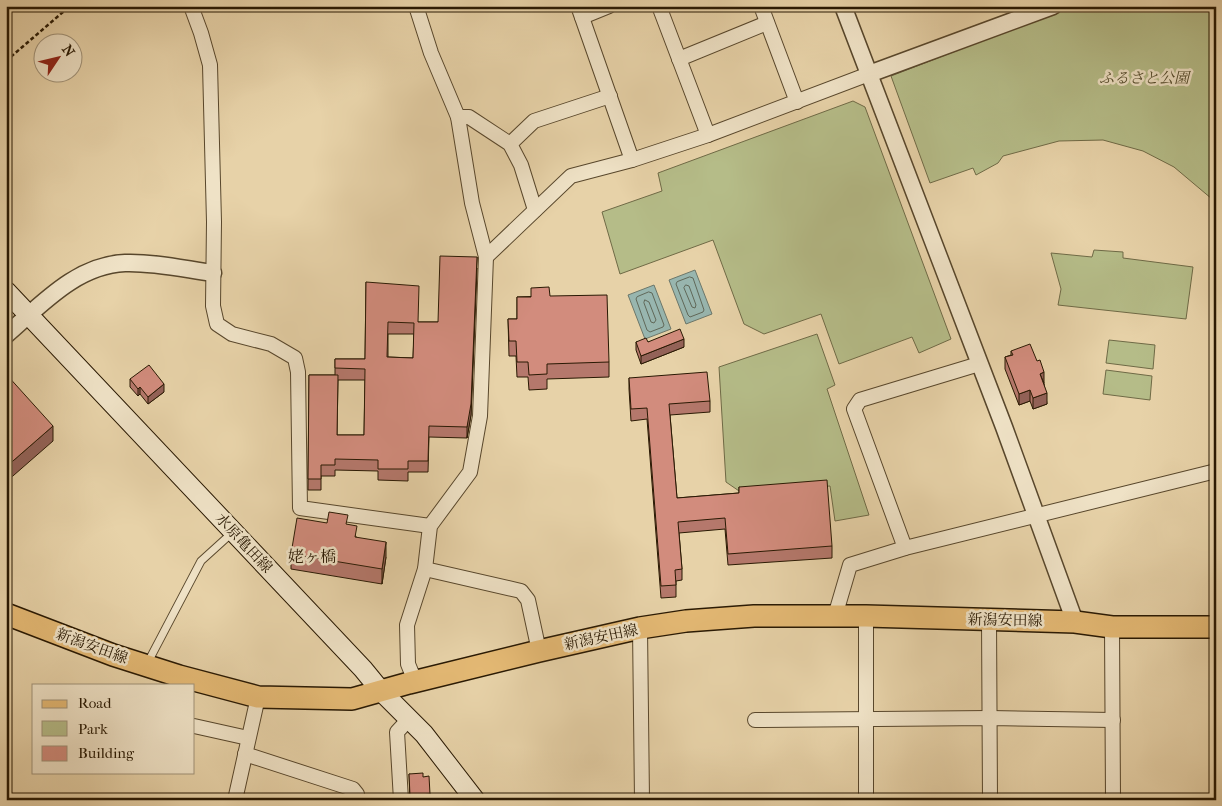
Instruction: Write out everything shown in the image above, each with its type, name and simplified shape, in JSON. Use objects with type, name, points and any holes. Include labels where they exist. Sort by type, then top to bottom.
[{"type":"main road","name":"水原亀田線","points":[[6,291],[363,669],[381,691],[424,734],[475,800]]},
{"type":"main road","name":"新潟安田線","points":[[6,614],[146,666],[178,681],[192,684]]},
{"type":"main road","name":"新潟安田線","points":[[195,685],[258,698],[352,699],[415,681],[640,628],[686,621],[754,616],[866,616],[1075,622],[1112,627],[1216,627]]},
{"type":"street","points":[[191,6],[210,65],[214,222],[213,306],[217,324],[232,334],[271,344],[295,358],[298,372],[300,508],[430,526]]},
{"type":"street","points":[[415,681],[408,664],[407,625],[425,569],[430,526],[470,472],[480,416],[486,257],[472,203],[458,116],[431,53],[416,6]]},
{"type":"street","points":[[609,6],[580,12],[632,160]]},
{"type":"street","points":[[659,6],[708,135]]},
{"type":"street","points":[[761,6],[797,102]]},
{"type":"street","points":[[843,6],[1037,516],[1075,622]]},
{"type":"street","points":[[486,257],[571,176],[632,160],[708,135],[1053,6]]},
{"type":"street","points":[[679,59],[767,23]]},
{"type":"street","points":[[510,144],[534,121],[610,96]]},
{"type":"street","points":[[458,116],[469,117],[510,144],[521,165],[535,210]]},
{"type":"street","points":[[6,335],[52,294],[88,271],[124,263],[213,273]]},
{"type":"street","points":[[905,548],[854,409],[860,400],[978,364]]},
{"type":"street","points":[[835,616],[850,565],[905,548],[1216,471]]},
{"type":"street","points":[[425,569],[521,591],[528,600],[539,651]]},
{"type":"street","points":[[866,616],[866,800]]},
{"type":"street","points":[[989,620],[990,800]]},
{"type":"street","points":[[1112,627],[1113,800]]},
{"type":"street","points":[[640,628],[642,800]]},
{"type":"street","points":[[235,800],[258,698]]},
{"type":"street","points":[[755,720],[990,718],[1113,720]]},
{"type":"street","points":[[402,800],[397,732],[409,719]]},
{"type":"street","points":[[195,726],[248,738]]},
{"type":"street","points":[[245,754],[353,789],[357,794],[357,800]]},
{"type":"lane","points":[[146,666],[201,561],[233,532]]},
{"type":"path","points":[[6,61],[70,6]]},
{"type":"green space","name":"ふるさと公園","points":[[1072,6],[1216,7],[1216,165],[1212,199],[1174,167],[1143,151],[1103,140],[1059,141],[1003,156],[998,163],[976,175],[973,168],[930,183],[891,76]]},
{"type":"green space","points":[[853,101],[865,107],[951,339],[919,353],[912,337],[839,364],[821,314],[764,334],[744,324],[713,240],[620,274],[602,212],[662,191],[658,173]]},
{"type":"green space","points":[[1094,250],[1123,252],[1123,258],[1193,267],[1186,319],[1058,305],[1061,289],[1051,253],[1092,257]]},
{"type":"green space","points":[[817,334],[835,385],[827,389],[869,515],[835,521],[830,486],[742,493],[726,482],[719,367]]},
{"type":"green space","points":[[1109,340],[1155,345],[1153,369],[1106,363]]},
{"type":"green space","points":[[1106,370],[1152,376],[1150,400],[1103,394]]},
{"type":"water","points":[[695,270],[712,314],[686,324],[669,280]]},
{"type":"water","points":[[654,285],[671,329],[645,339],[628,295]]},
{"type":"building","points":[[440,256],[477,257],[471,404],[467,427],[429,426],[428,461],[408,461],[408,469],[378,469],[378,460],[335,459],[335,465],[321,465],[321,479],[308,479],[309,375],[338,375],[337,435],[364,435],[365,369],[335,368],[335,359],[365,359],[366,282],[419,286],[418,322],[438,322]],"holes":[[[388,322],[414,323],[413,358],[387,357]]]},
{"type":"building","points":[[549,287],[550,296],[607,295],[609,362],[547,364],[547,374],[529,375],[528,362],[517,362],[516,341],[509,341],[508,319],[517,319],[517,297],[531,297],[531,288]]},
{"type":"building","points":[[680,329],[684,339],[641,356],[636,342],[646,338],[648,342]]},
{"type":"building","points":[[1030,344],[1037,361],[1040,360],[1044,372],[1040,374],[1047,393],[1033,398],[1030,390],[1019,394],[1005,357],[1013,355],[1011,351]]},
{"type":"building","points":[[149,365],[164,384],[148,397],[130,379]]},
{"type":"building","points":[[707,372],[710,401],[669,404],[677,498],[739,493],[739,487],[827,480],[832,546],[728,554],[725,518],[678,522],[682,569],[675,570],[676,585],[661,586],[647,408],[631,409],[629,378]]},
{"type":"building","points":[[6,374],[53,426],[6,467]]},
{"type":"building","points":[[329,512],[348,515],[346,524],[357,526],[355,537],[386,542],[382,569],[291,554],[297,518],[327,523]]},
{"type":"building","points":[[423,773],[423,777],[429,776],[430,794],[410,796],[409,774]]},
{"type":"district","name":"姥ヶ橋","points":[[312,556]]}]
